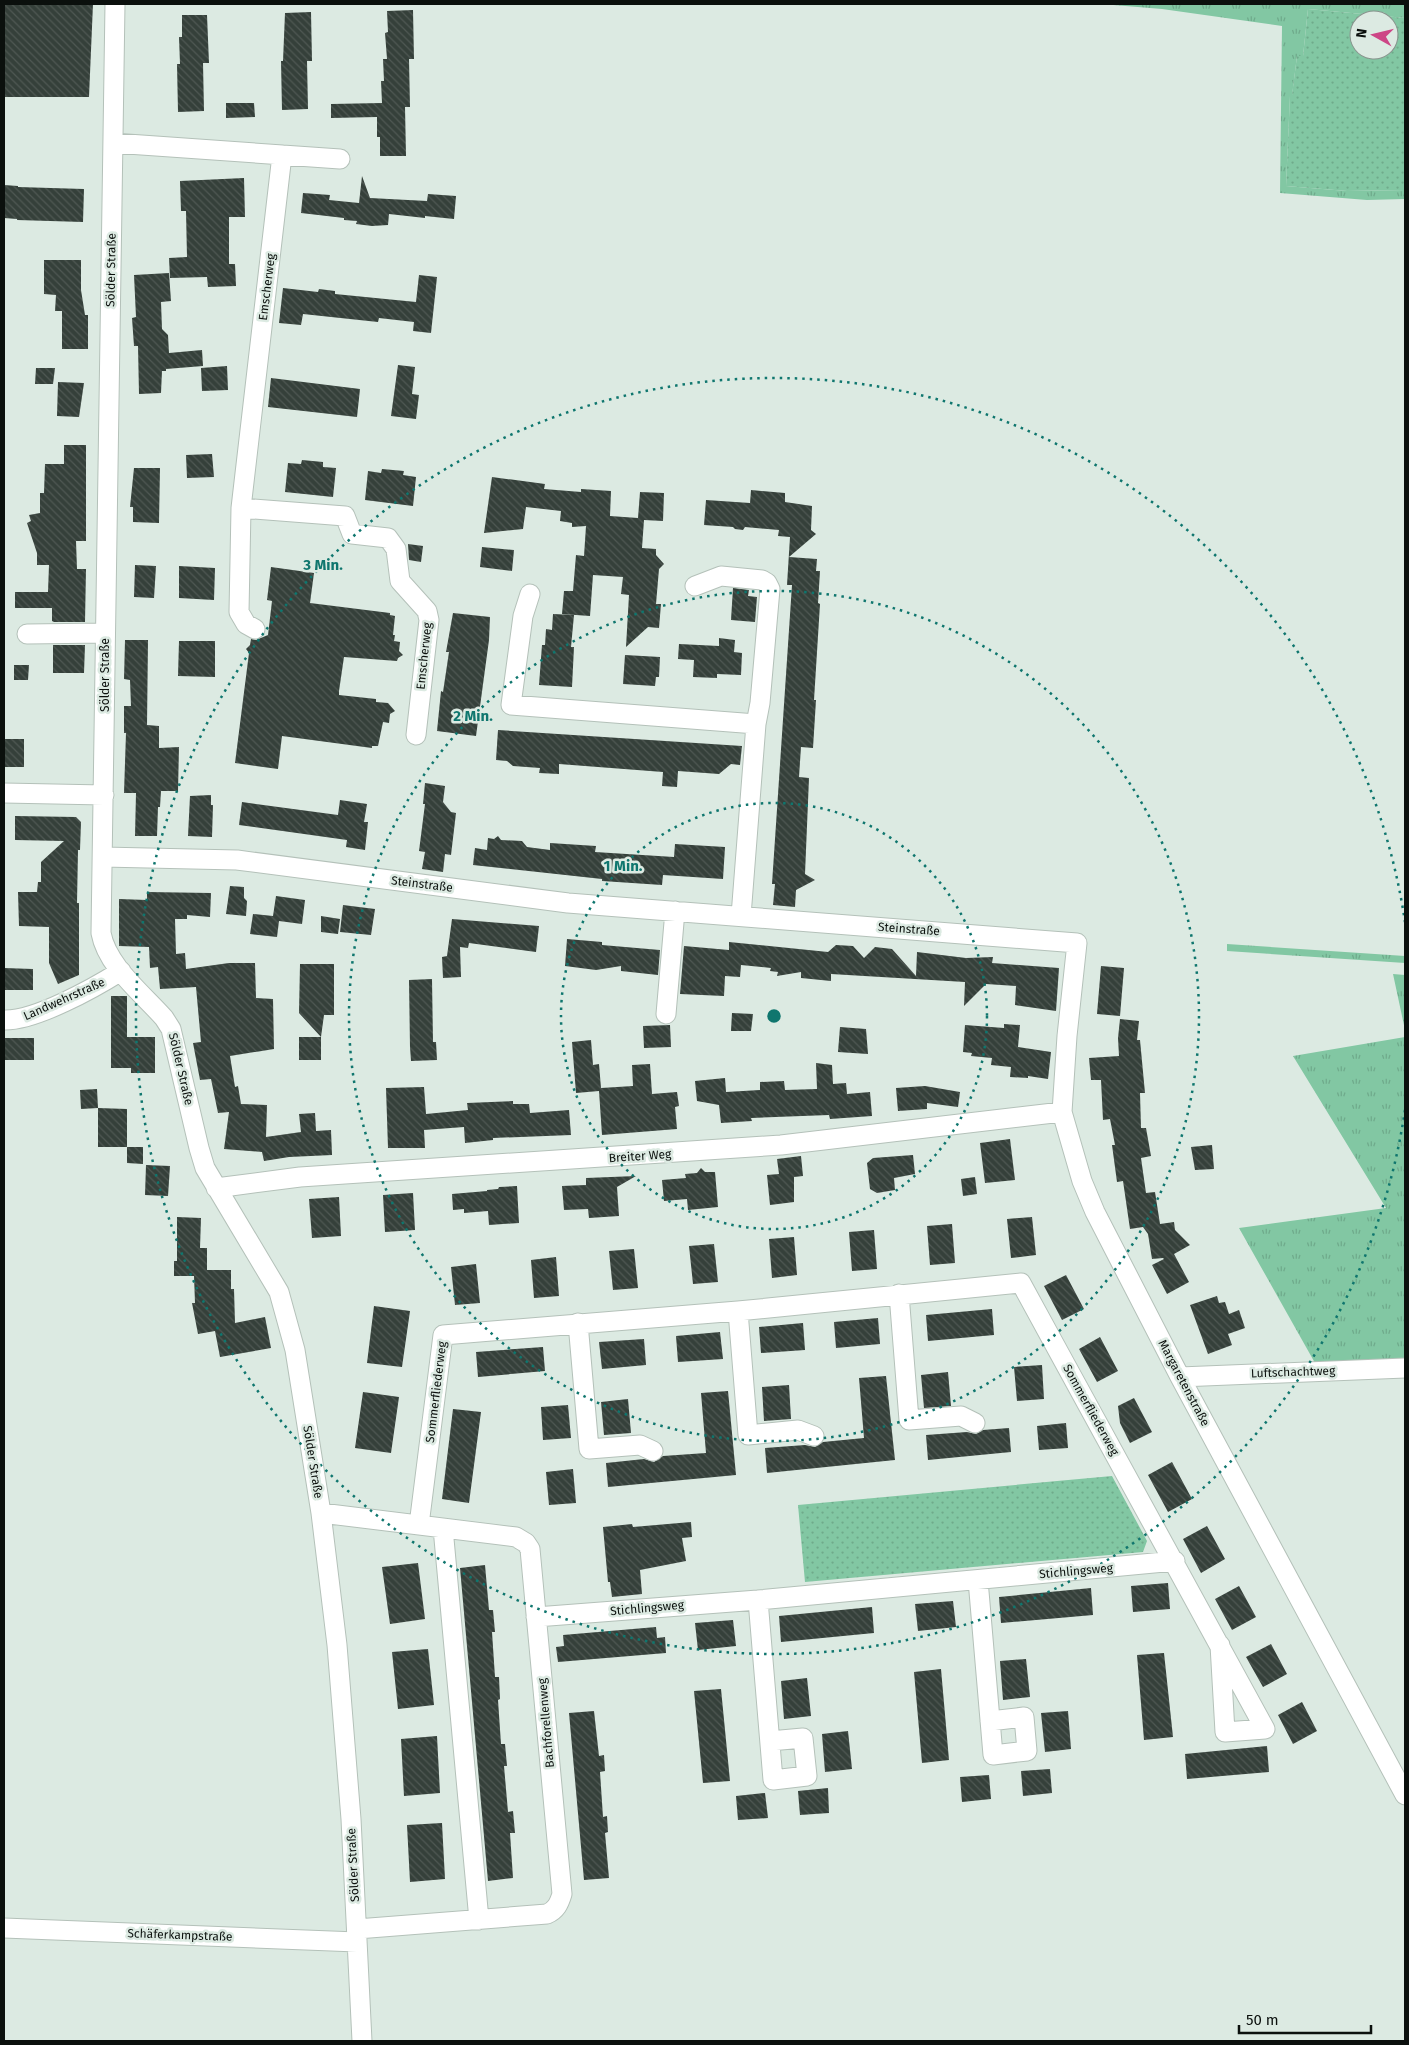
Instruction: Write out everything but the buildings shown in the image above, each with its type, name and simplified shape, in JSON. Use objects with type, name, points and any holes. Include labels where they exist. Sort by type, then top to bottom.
[{"type":"street","name":"Sölder Straße","points":[[115,4],[101,933],[110,959],[164,1018],[171,1029],[205,1168],[279,1292],[295,1350],[321,1514],[337,1654],[351,1819],[362,2041]]},
{"type":"street","points":[[113,143],[340,159]]},
{"type":"street","name":"Emscherweg","points":[[255,629],[246,624],[239,612],[241,508],[282,155]]},
{"type":"street","name":"Emscherweg","points":[[241,508],[345,516],[352,534],[388,538],[396,548],[400,581],[427,611],[429,620],[416,736]]},
{"type":"street","points":[[695,586],[721,576],[757,578],[767,582],[770,589],[760,703],[756,724],[741,916]]},
{"type":"street","points":[[530,594],[523,616],[511,705],[756,724]]},
{"type":"street","points":[[27,634],[105,634]]},
{"type":"street","points":[[4,793],[104,795]]},
{"type":"street","name":"Steinstraße","points":[[103,857],[237,860],[568,903],[1077,943]]},
{"type":"street","points":[[666,1014],[675,911]]},
{"type":"street","name":"Margaretenstraße","points":[[1077,943],[1066,1036],[1062,1112],[1082,1181],[1095,1212],[1180,1377],[1405,1794]]},
{"type":"street","name":"Landwehrstraße","points":[[4,1020],[15,1020],[31,1016],[103,983],[121,971]]},
{"type":"street","name":"Breiter Weg","points":[[216,1188],[300,1178],[781,1146],[1062,1112]]},
{"type":"street","name":"Sommerfliederweg","points":[[419,1525],[443,1334],[738,1310],[1021,1284],[1220,1645]]},
{"type":"street","points":[[899,1294],[908,1420],[961,1416],[974,1423]]},
{"type":"street","points":[[738,1310],[748,1434],[798,1430],[814,1436]]},
{"type":"street","points":[[578,1323],[589,1448],[640,1445],[653,1451]]},
{"type":"street","name":"Luftschachtweg","points":[[1180,1377],[1405,1368]]},
{"type":"street","name":"Bachforellenweg","points":[[321,1514],[516,1537],[526,1543],[530,1549],[562,1894],[557,1906],[547,1914],[479,1920],[357,1936]]},
{"type":"street","points":[[443,1528],[479,1920]]},
{"type":"street","name":"Stichlingsweg","points":[[536,1617],[758,1600],[1175,1561]]},
{"type":"street","points":[[978,1580],[990,1721]]},
{"type":"street","points":[[758,1600],[770,1741]]},
{"type":"street","name":"Schäferkampstraße","points":[[4,1928],[357,1936]]},
{"type":"green space","points":[[1101,4],[1405,4],[1405,18],[1399,17],[1399,10],[1349,10],[1349,13],[1308,9],[1303,56],[1297,56],[1292,96],[1290,96],[1286,186],[1347,191],[1405,190],[1405,199],[1367,200],[1280,193],[1282,26],[1162,9]]},
{"type":"green space","points":[[1308,9],[1349,13],[1349,60],[1399,60],[1399,17],[1405,18],[1405,190],[1347,191],[1286,186],[1290,95],[1292,95],[1297,56],[1303,56]]},
{"type":"green space","points":[[1227,944],[1405,956],[1405,963],[1227,951]]},
{"type":"green space","points":[[1393,974],[1405,975],[1405,1030]]},
{"type":"green space","points":[[1405,1037],[1405,1359],[1315,1363],[1239,1228],[1386,1208],[1293,1056]]},
{"type":"green space","points":[[1112,1476],[1147,1541],[1143,1552],[805,1582],[798,1505]]}]
